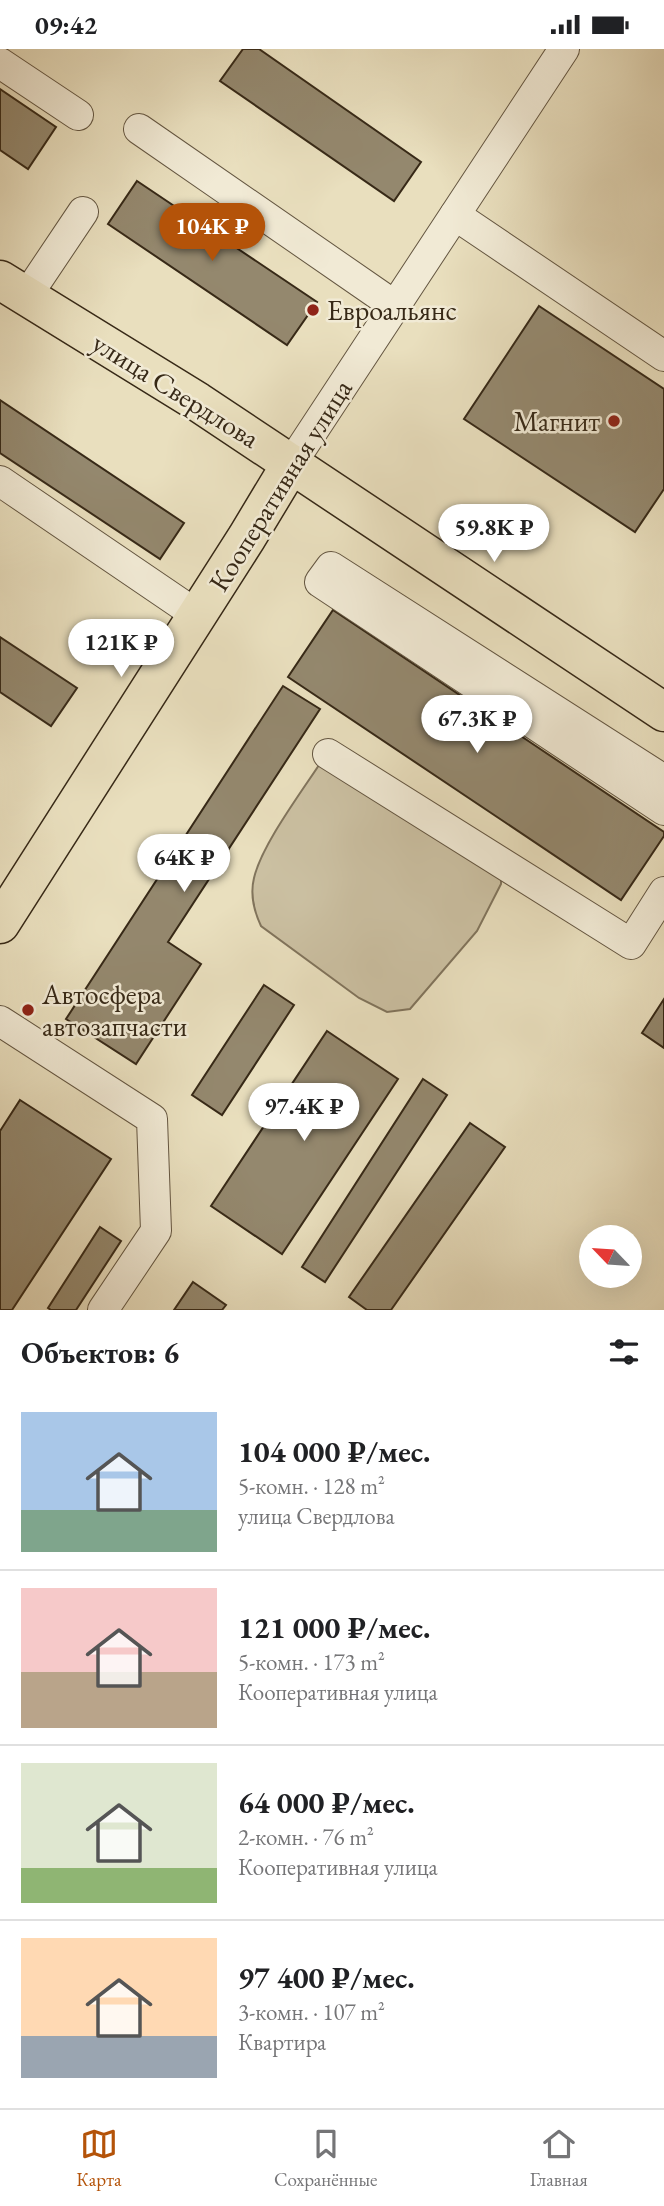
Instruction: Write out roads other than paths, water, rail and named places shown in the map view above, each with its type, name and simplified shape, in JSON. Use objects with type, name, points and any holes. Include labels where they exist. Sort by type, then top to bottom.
[{"type":"main road","name":"улица Свердлова","points":[[13,289],[198,402],[664,712]]},
{"type":"main road","name":"Кооперативная улица","points":[[0,924],[291,464]]},
{"type":"street","name":"Кооперативная улица","points":[[291,464],[564,49]]},
{"type":"street","points":[[0,63],[78,115]]},
{"type":"street","points":[[139,129],[395,306]]},
{"type":"street","points":[[13,289],[83,212]]},
{"type":"street","points":[[454,215],[664,356]]},
{"type":"street","points":[[0,481],[197,615]]},
{"type":"street","points":[[664,780],[331,567],[320,582],[664,810]]},
{"type":"street","points":[[328,754],[631,944],[664,892]]},
{"type":"street","points":[[0,1021],[152,1119],[156,1231],[103,1310]]},
{"type":"place","name":"Евроальянс","points":[[313,310]]},
{"type":"place","name":"Магнит","points":[[614,421]]},
{"type":"place","name":"Автосфера автозапчасти","points":[[28,1010]]}]
